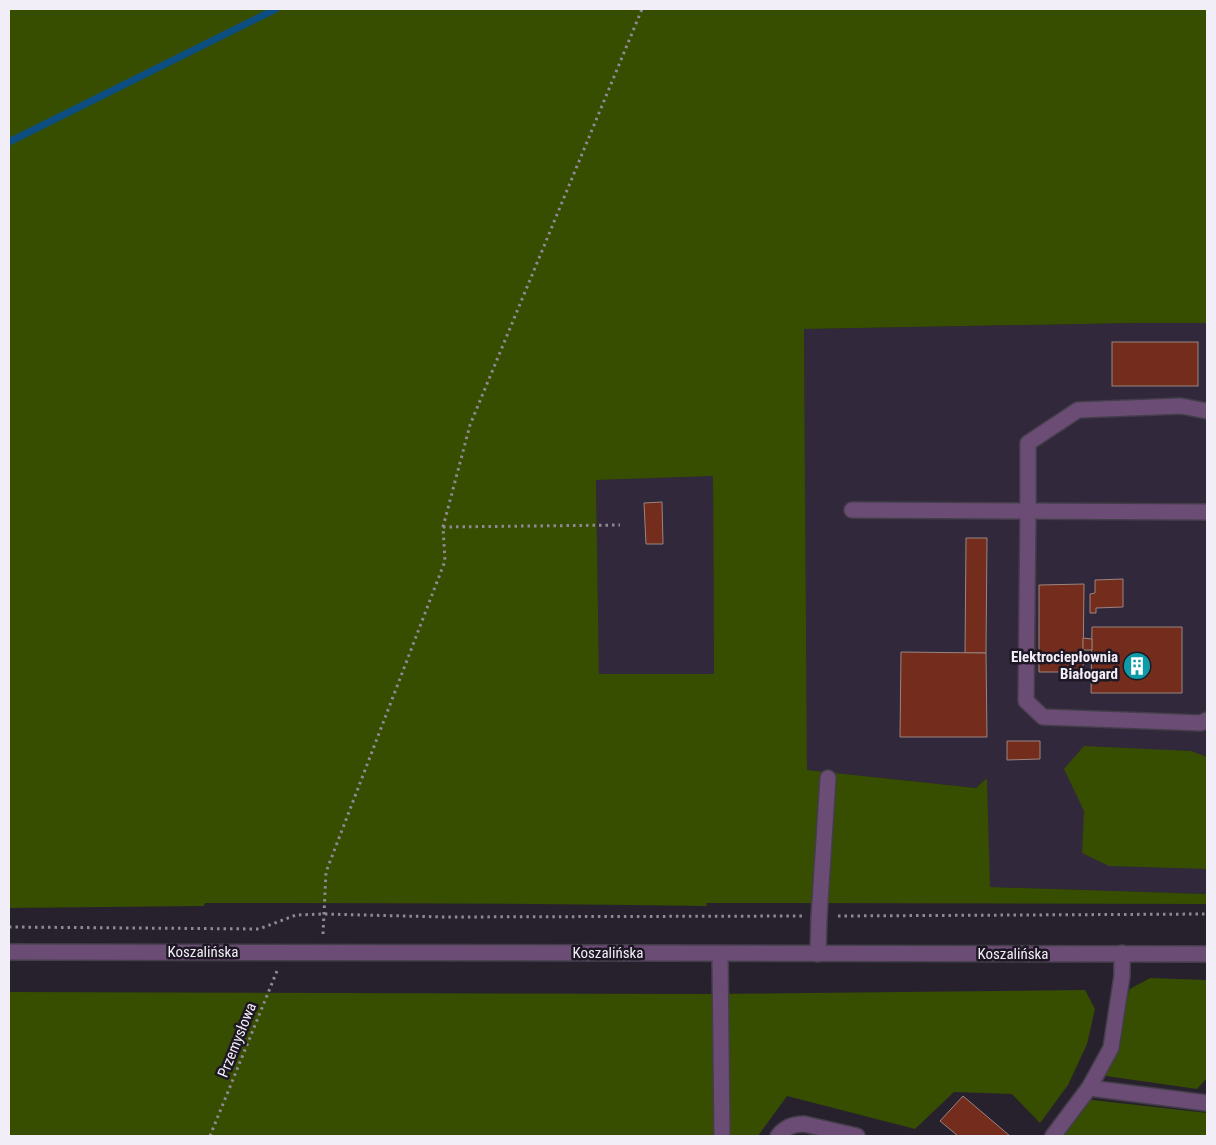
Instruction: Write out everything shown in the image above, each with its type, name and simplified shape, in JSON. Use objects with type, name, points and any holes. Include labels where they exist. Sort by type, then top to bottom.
[{"type":"street","points":[[1207,411],[1181,406],[1078,410],[1028,443],[1026,701],[1042,717],[1201,723],[1207,720]]},
{"type":"street","points":[[852,510],[1207,512]]},
{"type":"street","points":[[818,954],[828,778]]},
{"type":"street","name":"Koszalińska","points":[[9,952],[1207,954]]},
{"type":"street","points":[[1053,1136],[1089,1088],[1111,1048],[1122,976],[1122,953]]},
{"type":"street","points":[[720,954],[722,1136]]},
{"type":"street","points":[[1089,1088],[1207,1103]]},
{"type":"street","points":[[778,1136],[787,1128],[796,1124],[804,1124],[857,1136]]},
{"type":"path","points":[[322,952],[326,872],[445,561],[443,527],[470,425],[642,9]]},
{"type":"path","points":[[443,527],[620,525]]},
{"type":"path","points":[[9,927],[259,929],[296,915],[324,914],[444,917],[1207,914]]},
{"type":"path","name":"Przemysłowa","points":[[210,1136],[284,952]]},
{"type":"shaded area","points":[[1207,323],[1207,894],[989,887],[987,779],[976,788],[807,770],[804,329]]},
{"type":"shaded area","points":[[713,475],[714,674],[599,674],[596,480]]},
{"type":"green space","points":[[9,9],[1207,9],[1207,323],[804,329],[807,770],[976,788],[987,778],[990,887],[1207,894],[1207,904],[706,903],[707,906],[205,903],[204,906],[9,908]],"holes":[[[713,476],[714,674],[599,674],[596,480]]]},
{"type":"green space","points":[[1084,746],[1191,751],[1207,757],[1207,869],[1109,866],[1082,853],[1084,811],[1064,769]]},
{"type":"green space","points":[[1150,978],[1207,980],[1207,1078],[1197,1089],[1099,1075],[1130,989]]},
{"type":"green space","points":[[1085,990],[1095,1009],[1087,1044],[1068,1085],[1040,1123],[1012,1094],[954,1092],[915,1129],[787,1096],[758,1136],[9,1136],[9,992],[707,994]]},
{"type":"green space","points":[[1084,1099],[1207,1113],[1207,1136],[1056,1136]]},
{"type":"building","points":[[1112,342],[1198,342],[1198,386],[1112,386]]},
{"type":"building","points":[[662,502],[663,544],[646,544],[644,503]]},
{"type":"building","points":[[966,538],[987,538],[986,653],[965,653]]},
{"type":"building","points":[[1123,579],[1123,607],[1096,608],[1096,613],[1090,613],[1090,594],[1095,593],[1095,580]]},
{"type":"building","points":[[1084,584],[1083,672],[1039,672],[1039,585]]},
{"type":"building","name":"Elektrociepłownia Białogard","points":[[1092,627],[1182,627],[1182,693],[1091,693]]},
{"type":"building","points":[[1083,638],[1092,639],[1092,650],[1083,650]]},
{"type":"building","points":[[901,652],[986,653],[987,737],[900,737]]},
{"type":"building","points":[[1007,741],[1040,741],[1040,759],[1007,760]]},
{"type":"building","points":[[963,1096],[1010,1136],[958,1136],[940,1121]]},
{"type":"waterway","points":[[9,142],[276,9]]},
{"type":"place","name":"Elektrociepłownia Białogard","points":[[1137,666]]}]
